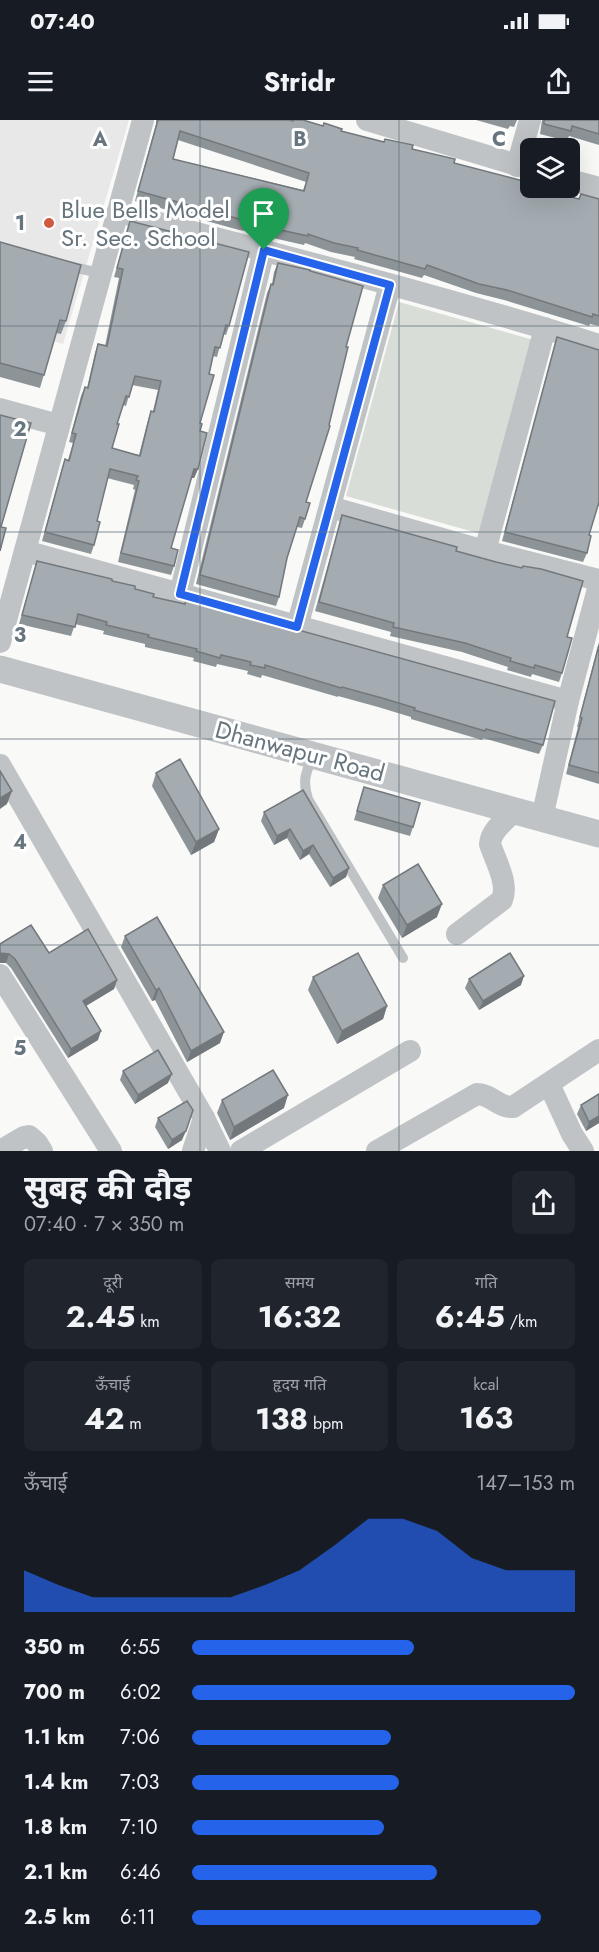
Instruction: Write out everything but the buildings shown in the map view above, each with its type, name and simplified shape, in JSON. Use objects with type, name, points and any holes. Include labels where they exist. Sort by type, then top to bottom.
[{"type":"street","points":[[0,642],[143,120]]},
{"type":"street","points":[[528,138],[530,120]]},
{"type":"street","points":[[377,121],[520,166]]},
{"type":"street","points":[[580,183],[599,188]]},
{"type":"street","points":[[118,212],[264,250],[599,345]]},
{"type":"street","points":[[180,594],[264,250]]},
{"type":"street","points":[[297,627],[390,285]]},
{"type":"street","points":[[485,551],[545,328]]},
{"type":"street","points":[[0,409],[59,425]]},
{"type":"street","points":[[330,507],[599,582],[568,701],[542,818]]},
{"type":"street","points":[[25,551],[568,701]]},
{"type":"street","name":"Dhanwapur Road","points":[[0,669],[599,834]]},
{"type":"street","points":[[0,765],[204,1118],[220,1151]]},
{"type":"street","points":[[458,934],[502,900],[505,893],[504,886],[490,840],[493,833],[515,810]]},
{"type":"street","points":[[0,975],[111,1151]]},
{"type":"street","points":[[377,1151],[477,1094],[487,1095],[506,1108],[513,1107],[599,1050]]},
{"type":"street","points":[[241,1151],[410,1051]]},
{"type":"street","points":[[549,1084],[572,1134],[583,1151]]},
{"type":"street","points":[[194,1151],[204,1118]]},
{"type":"street","points":[[0,1151],[29,1136],[42,1151]]},
{"type":"lane","points":[[56,262],[100,273]]},
{"type":"lane","points":[[313,755],[305,775],[304,786],[308,799],[403,958]]},
{"type":"shaded area","name":"Blue Bells Model Sr. Sec. School","points":[[0,120],[129,120],[63,344],[0,325]]},
{"type":"shaded area","points":[[399,302],[534,340],[481,534],[346,496]]},
{"type":"place","name":"Blue Bells Model Sr. Sec. School","points":[[49,223]]},
{"type":"route","points":[[264,250],[390,285],[297,627],[180,594],[264,250]]}]
